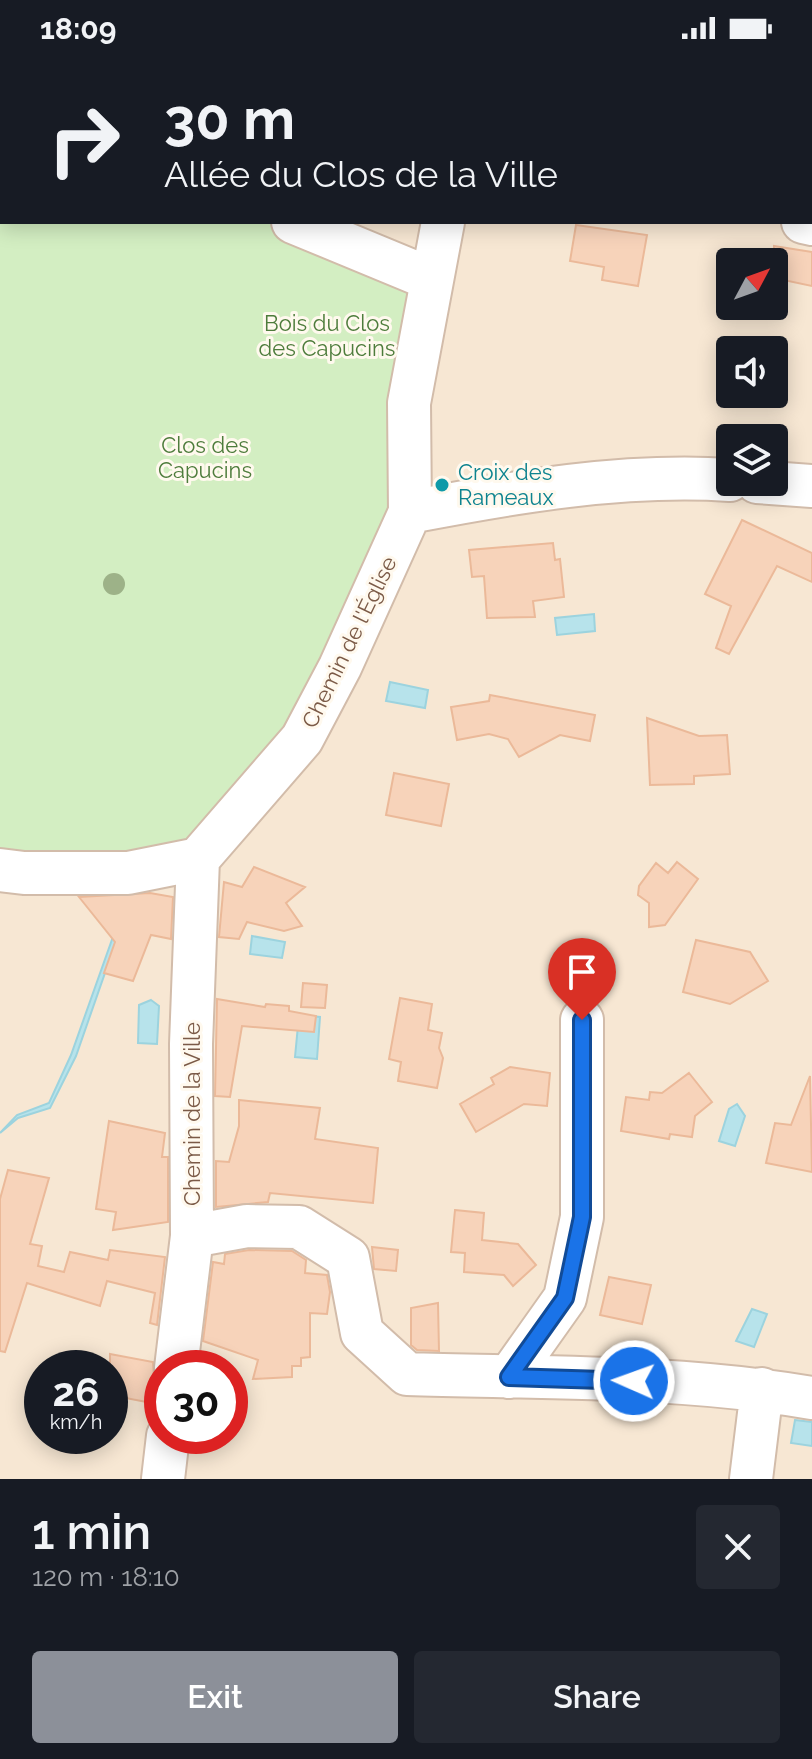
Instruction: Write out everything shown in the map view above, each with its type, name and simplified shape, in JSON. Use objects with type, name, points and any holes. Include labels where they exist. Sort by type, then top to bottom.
[{"type":"street","points":[[298,224],[431,279]]},
{"type":"street","points":[[443,224],[409,403],[410,512],[565,489],[687,477],[716,479]]},
{"type":"street","points":[[788,484],[812,486]]},
{"type":"street","name":"Chemin de l'Église","points":[[198,859],[302,739],[340,667],[410,512]]},
{"type":"street","points":[[0,870],[128,873],[198,859]]},
{"type":"street","name":"Chemin de la Ville","points":[[178,1350],[192,1236],[191,1044],[198,859]]},
{"type":"street","points":[[509,1377],[565,1298],[582,1217],[582,1020]]},
{"type":"street","points":[[192,1236],[247,1226],[299,1227],[348,1258],[362,1333],[407,1374],[762,1389],[812,1398]]},
{"type":"street","points":[[751,1479],[762,1389]]},
{"type":"street","points":[[163,1479],[166,1454]]},
{"type":"shaded area","points":[[0,224],[812,224],[812,1479],[0,1479]]},
{"type":"green space","name":"Clos des Capucins","points":[[0,224],[298,224],[431,279],[410,512],[340,667],[198,859],[0,870]]},
{"type":"water","points":[[594,614],[595,631],[557,635],[555,618]]},
{"type":"water","points":[[390,682],[428,690],[425,708],[386,701]]},
{"type":"water","points":[[131,886],[134,890],[76,1056],[50,1108],[18,1118],[0,1133],[17,1115],[49,1103],[71,1055]]},
{"type":"water","points":[[252,936],[285,942],[282,958],[250,954]]},
{"type":"water","points":[[151,1000],[159,1006],[157,1044],[138,1043],[139,1005]]},
{"type":"water","points":[[299,1015],[320,1017],[317,1059],[295,1057]]},
{"type":"water","points":[[737,1104],[745,1116],[735,1146],[719,1141],[729,1109]]},
{"type":"water","points":[[752,1309],[767,1314],[754,1347],[736,1341]]},
{"type":"water","points":[[795,1420],[812,1422],[812,1446],[791,1443]]},
{"type":"building","points":[[576,225],[647,235],[638,286],[602,280],[604,267],[570,261]]},
{"type":"building","points":[[788,248],[812,252],[812,286],[788,281]]},
{"type":"building","points":[[742,520],[812,553],[812,582],[777,566],[729,654],[716,648],[731,606],[705,594]]},
{"type":"building","points":[[553,543],[555,560],[560,559],[564,597],[533,601],[535,617],[487,618],[484,576],[472,577],[469,550]]},
{"type":"building","points":[[490,695],[595,715],[590,741],[560,735],[519,757],[508,739],[489,734],[457,740],[451,707],[489,701]]},
{"type":"building","points":[[647,718],[699,736],[727,735],[730,774],[694,776],[694,784],[650,785]]},
{"type":"building","points":[[394,773],[449,784],[441,826],[386,815]]},
{"type":"building","points":[[677,862],[698,879],[665,925],[649,927],[649,903],[638,895],[639,886],[656,863],[668,873]]},
{"type":"building","points":[[254,867],[305,887],[286,903],[302,926],[284,931],[247,922],[239,939],[219,937],[224,882],[242,887]]},
{"type":"building","points":[[150,893],[173,897],[171,939],[151,935],[133,981],[104,973],[115,942],[79,897]]},
{"type":"building","points":[[696,940],[750,952],[768,981],[730,1004],[683,992]]},
{"type":"building","points":[[303,983],[327,985],[325,1008],[301,1007]]},
{"type":"building","points":[[400,998],[432,1004],[428,1030],[442,1033],[439,1048],[443,1058],[437,1088],[398,1081],[401,1062],[389,1059]]},
{"type":"building","points":[[217,999],[265,1007],[266,1004],[289,1006],[289,1011],[316,1016],[314,1032],[242,1026],[230,1097],[215,1096]]},
{"type":"building","points":[[510,1067],[550,1073],[547,1106],[524,1104],[476,1132],[460,1104],[494,1084],[491,1078]]},
{"type":"building","points":[[689,1073],[712,1102],[695,1116],[692,1137],[670,1134],[669,1139],[621,1131],[626,1097],[649,1100],[650,1092],[662,1093]]},
{"type":"building","points":[[810,1076],[812,1172],[766,1163],[775,1123],[791,1125]]},
{"type":"building","points":[[239,1100],[320,1108],[315,1139],[378,1148],[373,1203],[270,1193],[268,1202],[216,1207],[216,1161],[229,1162],[239,1126]]},
{"type":"building","points":[[109,1121],[165,1133],[162,1157],[168,1157],[168,1222],[113,1230],[116,1212],[96,1209]]},
{"type":"building","points":[[8,1170],[49,1178],[30,1244],[42,1246],[38,1266],[64,1272],[70,1252],[108,1260],[110,1250],[165,1257],[157,1325],[150,1323],[155,1293],[107,1281],[100,1306],[27,1283],[5,1352],[0,1351],[0,1199]]},
{"type":"building","points":[[455,1210],[484,1213],[482,1240],[518,1244],[536,1265],[513,1286],[504,1275],[464,1272],[465,1253],[451,1252]]},
{"type":"building","points":[[372,1247],[398,1250],[396,1271],[374,1269]]},
{"type":"building","points":[[249,1250],[292,1251],[306,1260],[305,1273],[327,1275],[330,1292],[327,1314],[310,1313],[310,1357],[301,1358],[301,1366],[292,1366],[292,1377],[253,1379],[258,1360],[248,1357],[248,1350],[229,1350],[203,1341],[213,1262],[224,1264],[225,1254]]},
{"type":"building","points":[[609,1277],[651,1285],[642,1324],[600,1315]]},
{"type":"building","points":[[438,1303],[439,1351],[417,1350],[411,1345],[411,1308]]},
{"type":"building","points":[[128,1357],[144,1360],[144,1402],[128,1398]]},
{"type":"place","name":"Croix des Rameaux","points":[[442,485]]},
{"type":"route","points":[[582,1020],[582,1217],[565,1298],[509,1377],[634,1381]]},
{"type":"park label","name":"Bois du Clos des Capucins","points":[[327,336]]}]
